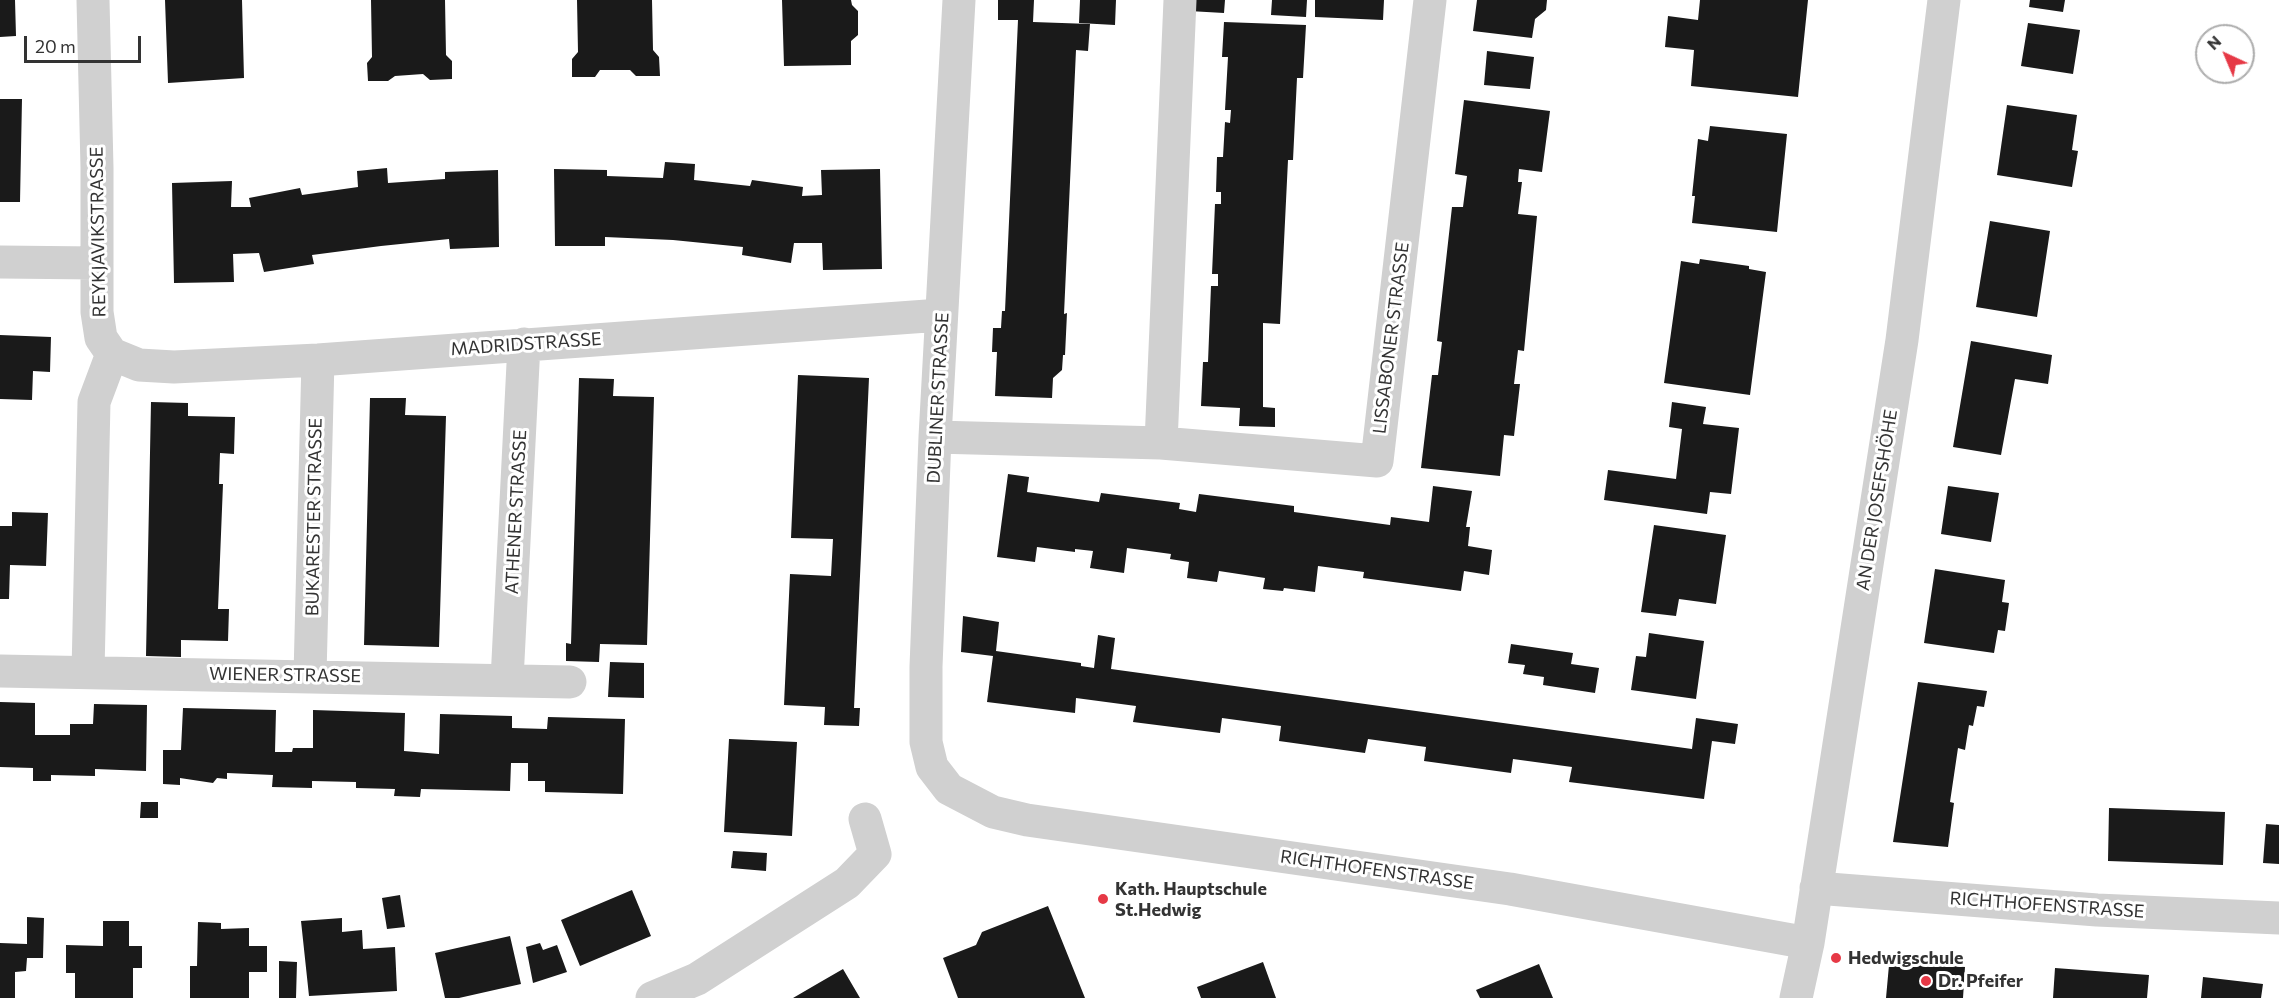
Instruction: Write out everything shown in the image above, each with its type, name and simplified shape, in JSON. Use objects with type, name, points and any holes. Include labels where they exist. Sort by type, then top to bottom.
[{"type":"street","name":"REYKJAVIKSTRASSE","points":[[93,0],[98,321],[101,338],[112,354]]},
{"type":"street","name":"DUBLINER STRASSE","points":[[949,789],[932,767],[926,742],[935,437],[959,0]]},
{"type":"street","points":[[1161,443],[1180,0]]},
{"type":"street","name":"LISSABONER STRASSE","points":[[935,437],[1161,443],[1377,461],[1430,0]]},
{"type":"street","name":"AN DER JOSEFSHÖHE","points":[[1796,998],[1808,943],[1902,340],[1944,0]]},
{"type":"street","points":[[0,262],[97,263]]},
{"type":"street","name":"MADRIDSTRASSE","points":[[112,354],[139,365],[174,367],[318,360],[941,315]]},
{"type":"street","name":"ATHENER STRASSE","points":[[507,680],[524,344]]},
{"type":"street","points":[[88,672],[94,402],[112,354]]},
{"type":"street","name":"BUKARESTER STRASSE","points":[[310,675],[318,360]]},
{"type":"street","name":"WIENER STRASSE","points":[[0,671],[310,675],[570,682]]},
{"type":"street","name":"RICHTHOFENSTRASSE","points":[[949,789],[993,812],[1028,820],[1510,889],[1808,943]]},
{"type":"street","points":[[652,998],[697,979],[847,884],[875,854],[865,819]]},
{"type":"street","name":"RICHTHOFENSTRASSE","points":[[1816,888],[2097,910],[2279,918]]},
{"type":"building","points":[[0,0],[15,0],[16,36],[0,37]]},
{"type":"building","points":[[165,0],[242,0],[244,78],[168,83]]},
{"type":"building","points":[[371,0],[445,0],[446,55],[452,61],[452,79],[430,80],[423,74],[395,76],[388,81],[368,81],[367,63],[372,57]]},
{"type":"building","points":[[577,0],[652,0],[653,50],[659,57],[660,76],[636,76],[630,70],[600,70],[595,77],[572,77],[572,59],[578,52]]},
{"type":"building","points":[[782,0],[851,0],[852,5],[858,11],[858,35],[851,41],[851,65],[784,66]]},
{"type":"building","points":[[998,0],[1034,0],[1033,22],[1090,24],[1088,51],[1076,50],[1064,314],[1067,313],[1065,355],[1063,355],[1062,370],[1053,378],[1052,398],[995,396],[997,352],[992,352],[993,328],[1001,328],[1002,311],[1005,311],[1018,20],[998,20]]},
{"type":"building","points":[[1080,0],[1116,0],[1115,25],[1079,23]]},
{"type":"building","points":[[1189,0],[1225,0],[1224,13],[1189,11]]},
{"type":"building","points":[[1272,0],[1307,0],[1306,17],[1271,15]]},
{"type":"building","points":[[1315,0],[1384,0],[1383,20],[1315,17]]},
{"type":"building","points":[[1477,0],[1547,0],[1546,10],[1535,19],[1532,38],[1473,31]]},
{"type":"building","points":[[1700,0],[1808,0],[1798,97],[1691,86],[1694,50],[1665,47],[1668,16],[1698,20]]},
{"type":"building","points":[[2030,0],[2065,0],[2063,12],[2029,7]]},
{"type":"building","points":[[1224,22],[1306,25],[1303,78],[1297,78],[1293,160],[1288,160],[1280,324],[1263,323],[1263,407],[1275,408],[1275,427],[1239,426],[1240,408],[1201,406],[1203,362],[1208,362],[1211,286],[1218,286],[1218,274],[1212,274],[1215,204],[1221,204],[1221,192],[1216,192],[1217,157],[1223,157],[1225,122],[1230,123],[1231,110],[1225,110],[1228,57],[1222,57]]},
{"type":"building","points":[[2028,23],[2080,30],[2073,74],[2021,66]]},
{"type":"building","points":[[1487,51],[1534,57],[1530,89],[1484,85]]},
{"type":"building","points":[[0,99],[22,99],[20,202],[0,202]]},
{"type":"building","points":[[1464,100],[1550,111],[1542,172],[1519,169],[1518,182],[1522,182],[1518,214],[1537,216],[1524,351],[1518,350],[1514,384],[1520,384],[1514,436],[1504,435],[1500,476],[1421,468],[1432,375],[1438,375],[1442,342],[1437,341],[1452,207],[1463,207],[1467,176],[1455,174]]},
{"type":"building","points":[[2007,105],[2077,115],[2072,150],[2078,151],[2072,187],[1997,175]]},
{"type":"building","points":[[1710,126],[1787,134],[1777,232],[1692,223],[1695,196],[1692,196],[1698,139],[1708,141]]},
{"type":"building","points":[[665,162],[695,164],[694,180],[750,186],[752,180],[803,187],[802,196],[822,195],[821,170],[880,169],[882,269],[823,270],[822,243],[794,243],[791,263],[742,255],[743,247],[673,240],[605,237],[605,246],[555,246],[554,169],[607,170],[607,176],[663,178]]},
{"type":"building","points":[[387,168],[388,183],[445,179],[445,172],[498,170],[499,247],[450,249],[449,239],[381,246],[312,255],[314,264],[264,272],[259,253],[233,254],[234,282],[174,283],[172,183],[232,181],[231,207],[251,207],[249,198],[300,188],[302,195],[358,187],[357,171]]},
{"type":"building","points":[[1990,221],[2050,231],[2037,317],[1976,307]]},
{"type":"building","points":[[1700,259],[1749,266],[1749,269],[1766,272],[1750,395],[1664,383],[1681,261],[1699,264]]},
{"type":"building","points":[[0,335],[51,337],[50,372],[33,371],[32,400],[0,399]]},
{"type":"building","points":[[1971,341],[2052,355],[2048,384],[2015,379],[2001,455],[1953,447]]},
{"type":"building","points":[[798,375],[869,378],[854,708],[860,708],[859,726],[824,725],[825,707],[784,705],[790,574],[831,576],[833,539],[791,538]]},
{"type":"building","points":[[579,378],[614,379],[613,396],[654,397],[647,645],[600,644],[599,662],[566,661],[566,643],[571,644]]},
{"type":"building","points":[[370,398],[406,398],[405,415],[446,416],[439,647],[364,645]]},
{"type":"building","points":[[151,402],[188,403],[188,416],[235,417],[234,454],[220,453],[219,484],[223,484],[218,609],[229,609],[228,641],[181,640],[181,657],[146,656]]},
{"type":"building","points":[[1672,402],[1706,407],[1703,424],[1739,428],[1731,494],[1710,492],[1707,514],[1604,500],[1608,470],[1676,479],[1682,429],[1669,427]]},
{"type":"building","points":[[1008,474],[1029,477],[1027,492],[1099,502],[1101,493],[1180,503],[1179,509],[1196,512],[1199,494],[1294,506],[1294,512],[1390,525],[1391,517],[1429,522],[1433,486],[1472,491],[1466,527],[1470,527],[1468,546],[1492,550],[1489,575],[1464,571],[1461,591],[1363,578],[1364,572],[1318,566],[1315,592],[1284,588],[1283,591],[1263,589],[1265,578],[1219,571],[1217,582],[1187,578],[1189,562],[1170,559],[1171,554],[1127,548],[1124,573],[1090,568],[1093,551],[1075,549],[1075,552],[1037,547],[1035,562],[997,557]]},
{"type":"building","points":[[1948,486],[1999,493],[1991,542],[1941,534]]},
{"type":"building","points":[[12,512],[48,513],[46,566],[10,565],[9,599],[0,599],[0,526],[12,526]]},
{"type":"building","points":[[1654,525],[1726,535],[1716,604],[1679,599],[1676,616],[1641,612]]},
{"type":"building","points":[[1935,569],[2005,580],[2002,602],[2009,603],[2005,631],[1998,630],[1994,653],[1924,643]]},
{"type":"building","points":[[963,616],[999,622],[996,651],[1081,663],[1081,666],[1094,668],[1098,635],[1115,638],[1111,669],[1692,749],[1696,718],[1738,724],[1735,744],[1712,741],[1704,799],[1569,782],[1572,767],[1513,759],[1511,773],[1424,761],[1426,747],[1368,739],[1365,753],[1279,741],[1281,726],[1222,718],[1220,733],[1133,722],[1136,706],[1076,698],[1075,713],[987,702],[993,656],[961,652]]},
{"type":"building","points":[[1649,633],[1704,641],[1696,699],[1631,690],[1636,656],[1646,657]]},
{"type":"building","points":[[1511,644],[1573,653],[1571,664],[1599,668],[1595,693],[1543,685],[1544,677],[1523,674],[1525,665],[1508,663]]},
{"type":"building","points":[[610,662],[644,663],[644,698],[608,697]]},
{"type":"building","points":[[1918,682],[1987,691],[1984,707],[1977,706],[1973,726],[1969,725],[1965,750],[1958,748],[1950,802],[1954,803],[1948,847],[1893,842]]},
{"type":"building","points":[[0,702],[35,703],[35,735],[70,735],[70,724],[93,724],[94,704],[147,705],[146,771],[95,769],[95,776],[51,775],[51,781],[33,781],[33,768],[0,767]]},
{"type":"building","points":[[183,708],[276,710],[275,752],[292,752],[293,748],[313,748],[313,710],[405,713],[404,751],[439,754],[440,714],[512,716],[512,728],[547,729],[548,717],[625,719],[623,794],[545,792],[545,781],[528,781],[528,763],[511,763],[510,791],[421,789],[420,797],[394,796],[395,789],[356,788],[356,782],[312,781],[312,788],[272,787],[273,775],[227,773],[227,779],[217,778],[213,783],[180,778],[180,785],[163,784],[163,750],[181,750]]},
{"type":"building","points":[[729,739],[797,742],[792,836],[724,832]]},
{"type":"building","points":[[141,802],[158,802],[158,818],[140,818]]},
{"type":"building","points":[[2109,808],[2225,812],[2223,865],[2108,861]]},
{"type":"building","points":[[2266,824],[2279,825],[2279,864],[2263,863]]},
{"type":"building","points":[[733,851],[767,853],[766,871],[731,868]]},
{"type":"building","points":[[632,890],[651,936],[580,966],[561,920]]},
{"type":"building","points":[[400,895],[405,927],[387,929],[382,898]]},
{"type":"building","points":[[1048,906],[1085,998],[958,998],[943,958],[976,945],[982,932]]},
{"type":"building","points":[[27,917],[44,918],[43,958],[27,958],[26,971],[15,972],[15,998],[0,998],[0,943],[27,944]]},
{"type":"building","points":[[342,918],[342,932],[362,930],[363,949],[395,947],[397,991],[309,996],[301,921]]},
{"type":"building","points":[[103,921],[129,921],[129,946],[142,946],[142,968],[133,968],[133,998],[75,998],[75,973],[66,973],[66,945],[103,946]]},
{"type":"building","points":[[198,922],[221,923],[221,929],[249,928],[249,946],[267,946],[267,972],[249,972],[249,998],[190,998],[190,966],[197,966]]},
{"type":"building","points":[[510,936],[521,984],[459,998],[445,998],[435,953]]},
{"type":"building","points":[[540,943],[543,950],[557,945],[567,972],[533,983],[526,947]]},
{"type":"building","name":"Dr. Pfeifer","points":[[1890,954],[1945,959],[1944,965],[1965,967],[1963,998],[1886,998]]},
{"type":"building","points":[[279,961],[297,962],[296,998],[279,998]]},
{"type":"building","points":[[1263,962],[1276,998],[1201,998],[1197,987]]},
{"type":"building","points":[[1539,964],[1553,998],[1480,998],[1476,990]]},
{"type":"building","points":[[2055,968],[2149,975],[2147,998],[2053,998]]},
{"type":"building","points":[[843,969],[860,998],[793,998],[817,984]]},
{"type":"building","points":[[2203,977],[2263,984],[2261,998],[2201,998]]},
{"type":"place","name":"Kath. Hauptschule St.Hedwig","points":[[1103,899]]},
{"type":"place","name":"Hedwigschule","points":[[1836,958]]},
{"type":"place","name":"Dr. Pfeifer","points":[[1926,981]]}]
